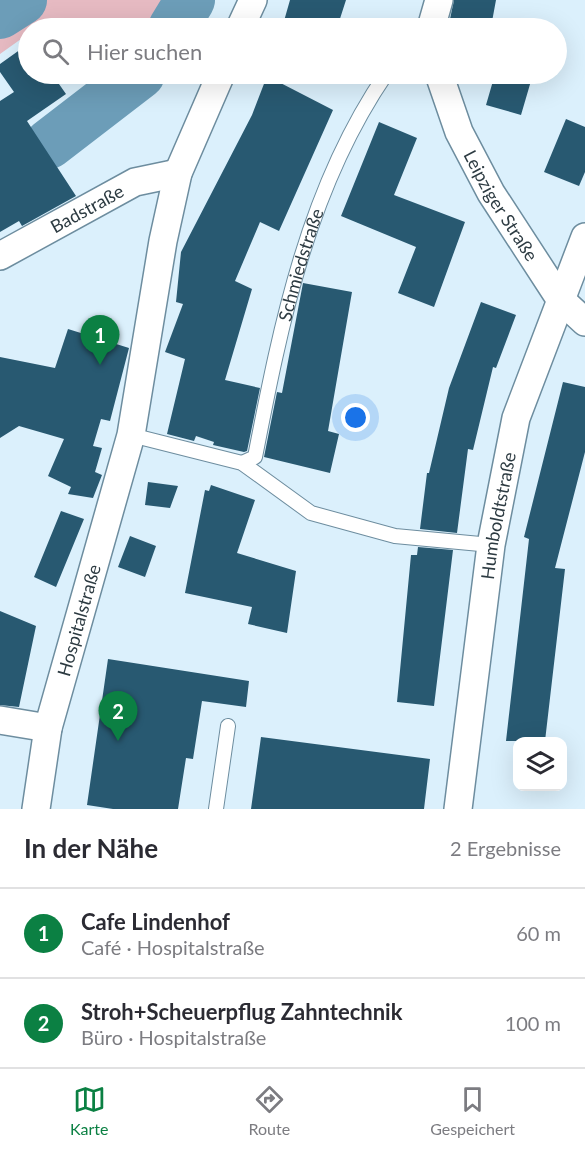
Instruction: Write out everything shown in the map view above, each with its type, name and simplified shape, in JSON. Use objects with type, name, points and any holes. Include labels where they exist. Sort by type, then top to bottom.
[{"type":"street","points":[[245,18],[253,0]]},
{"type":"street","points":[[434,18],[439,0]]},
{"type":"street","name":"Hospitalstraße","points":[[39,808],[48,728],[131,435],[163,241],[177,173],[217,84]]},
{"type":"street","name":"Leipziger Straße","points":[[442,84],[459,132],[490,193],[560,299],[585,322]]},
{"type":"street","name":"Badstraße","points":[[0,256],[135,182],[177,173]]},
{"type":"street","name":"Humboldtstraße","points":[[458,809],[491,545],[516,418],[585,237]]},
{"type":"street","points":[[0,720],[48,728]]},
{"type":"lane","name":"Schmiedstraße","points":[[242,464],[255,457],[288,297],[302,249],[344,145],[380,84]]},
{"type":"lane","points":[[131,435],[242,464],[311,513],[395,536],[491,545]]},
{"type":"lane","points":[[216,809],[228,726]]},
{"type":"shaded area","points":[[47,0],[170,0],[160,18],[18,18],[18,41],[0,54],[0,28]]},
{"type":"building","points":[[290,0],[346,0],[340,18],[285,18]]},
{"type":"building","points":[[454,0],[496,0],[493,18],[450,18]]},
{"type":"building","points":[[18,51],[18,84],[59,84],[66,94],[27,121],[76,196],[22,226],[19,221],[0,232],[0,101],[14,92],[0,72],[0,64]]},
{"type":"building","points":[[264,84],[283,84],[333,110],[279,231],[260,222],[235,281],[252,289],[225,380],[260,388],[247,451],[244,452],[213,445],[214,442],[196,436],[194,441],[167,434],[185,359],[165,352],[183,304],[176,302],[181,252],[252,115]]},
{"type":"building","points":[[492,84],[530,84],[521,115],[486,105]]},
{"type":"building","points":[[566,119],[585,127],[585,172],[579,186],[544,172]]},
{"type":"building","points":[[379,122],[417,138],[394,195],[465,222],[434,307],[398,293],[416,247],[341,216]]},
{"type":"building","points":[[303,283],[352,292],[328,431],[339,434],[330,473],[264,457],[277,392],[282,393]]},
{"type":"building","points":[[481,302],[516,315],[496,368],[493,367],[473,450],[468,449],[457,533],[420,529],[427,473],[429,473],[449,388]]},
{"type":"building","points":[[68,329],[129,348],[110,421],[101,419],[93,446],[102,448],[95,472],[102,475],[93,498],[68,494],[71,487],[48,476],[64,439],[19,426],[0,438],[0,357],[55,368]]},
{"type":"building","points":[[563,382],[585,387],[585,452],[555,568],[565,569],[545,737],[513,737],[513,741],[506,741],[529,539],[524,537]]},
{"type":"building","points":[[148,482],[178,486],[170,508],[145,505]]},
{"type":"building","points":[[211,485],[255,500],[237,553],[296,571],[287,633],[248,624],[252,607],[185,593],[205,490],[209,491]]},
{"type":"building","points":[[61,511],[84,519],[56,587],[34,577]]},
{"type":"building","points":[[130,536],[156,546],[145,577],[118,567]]},
{"type":"building","points":[[418,547],[453,550],[434,706],[397,702],[411,555],[417,555]]},
{"type":"building","points":[[0,611],[36,626],[19,707],[0,705]]},
{"type":"building","points":[[108,659],[249,681],[246,707],[202,701],[193,759],[186,758],[178,809],[113,809],[87,805]]},
{"type":"building","points":[[261,737],[430,759],[424,809],[251,809]]},
{"type":"waterway","points":[[0,14],[22,0]]},
{"type":"waterway","points":[[179,18],[190,0]]},
{"type":"waterway","points":[[49,144],[127,84]]},
{"type":"place","name":"Cafe Lindenhof","points":[[100,365]]},
{"type":"place","name":"Stroh+Scheuerpflug Zahntechnik","points":[[118,741]]}]
